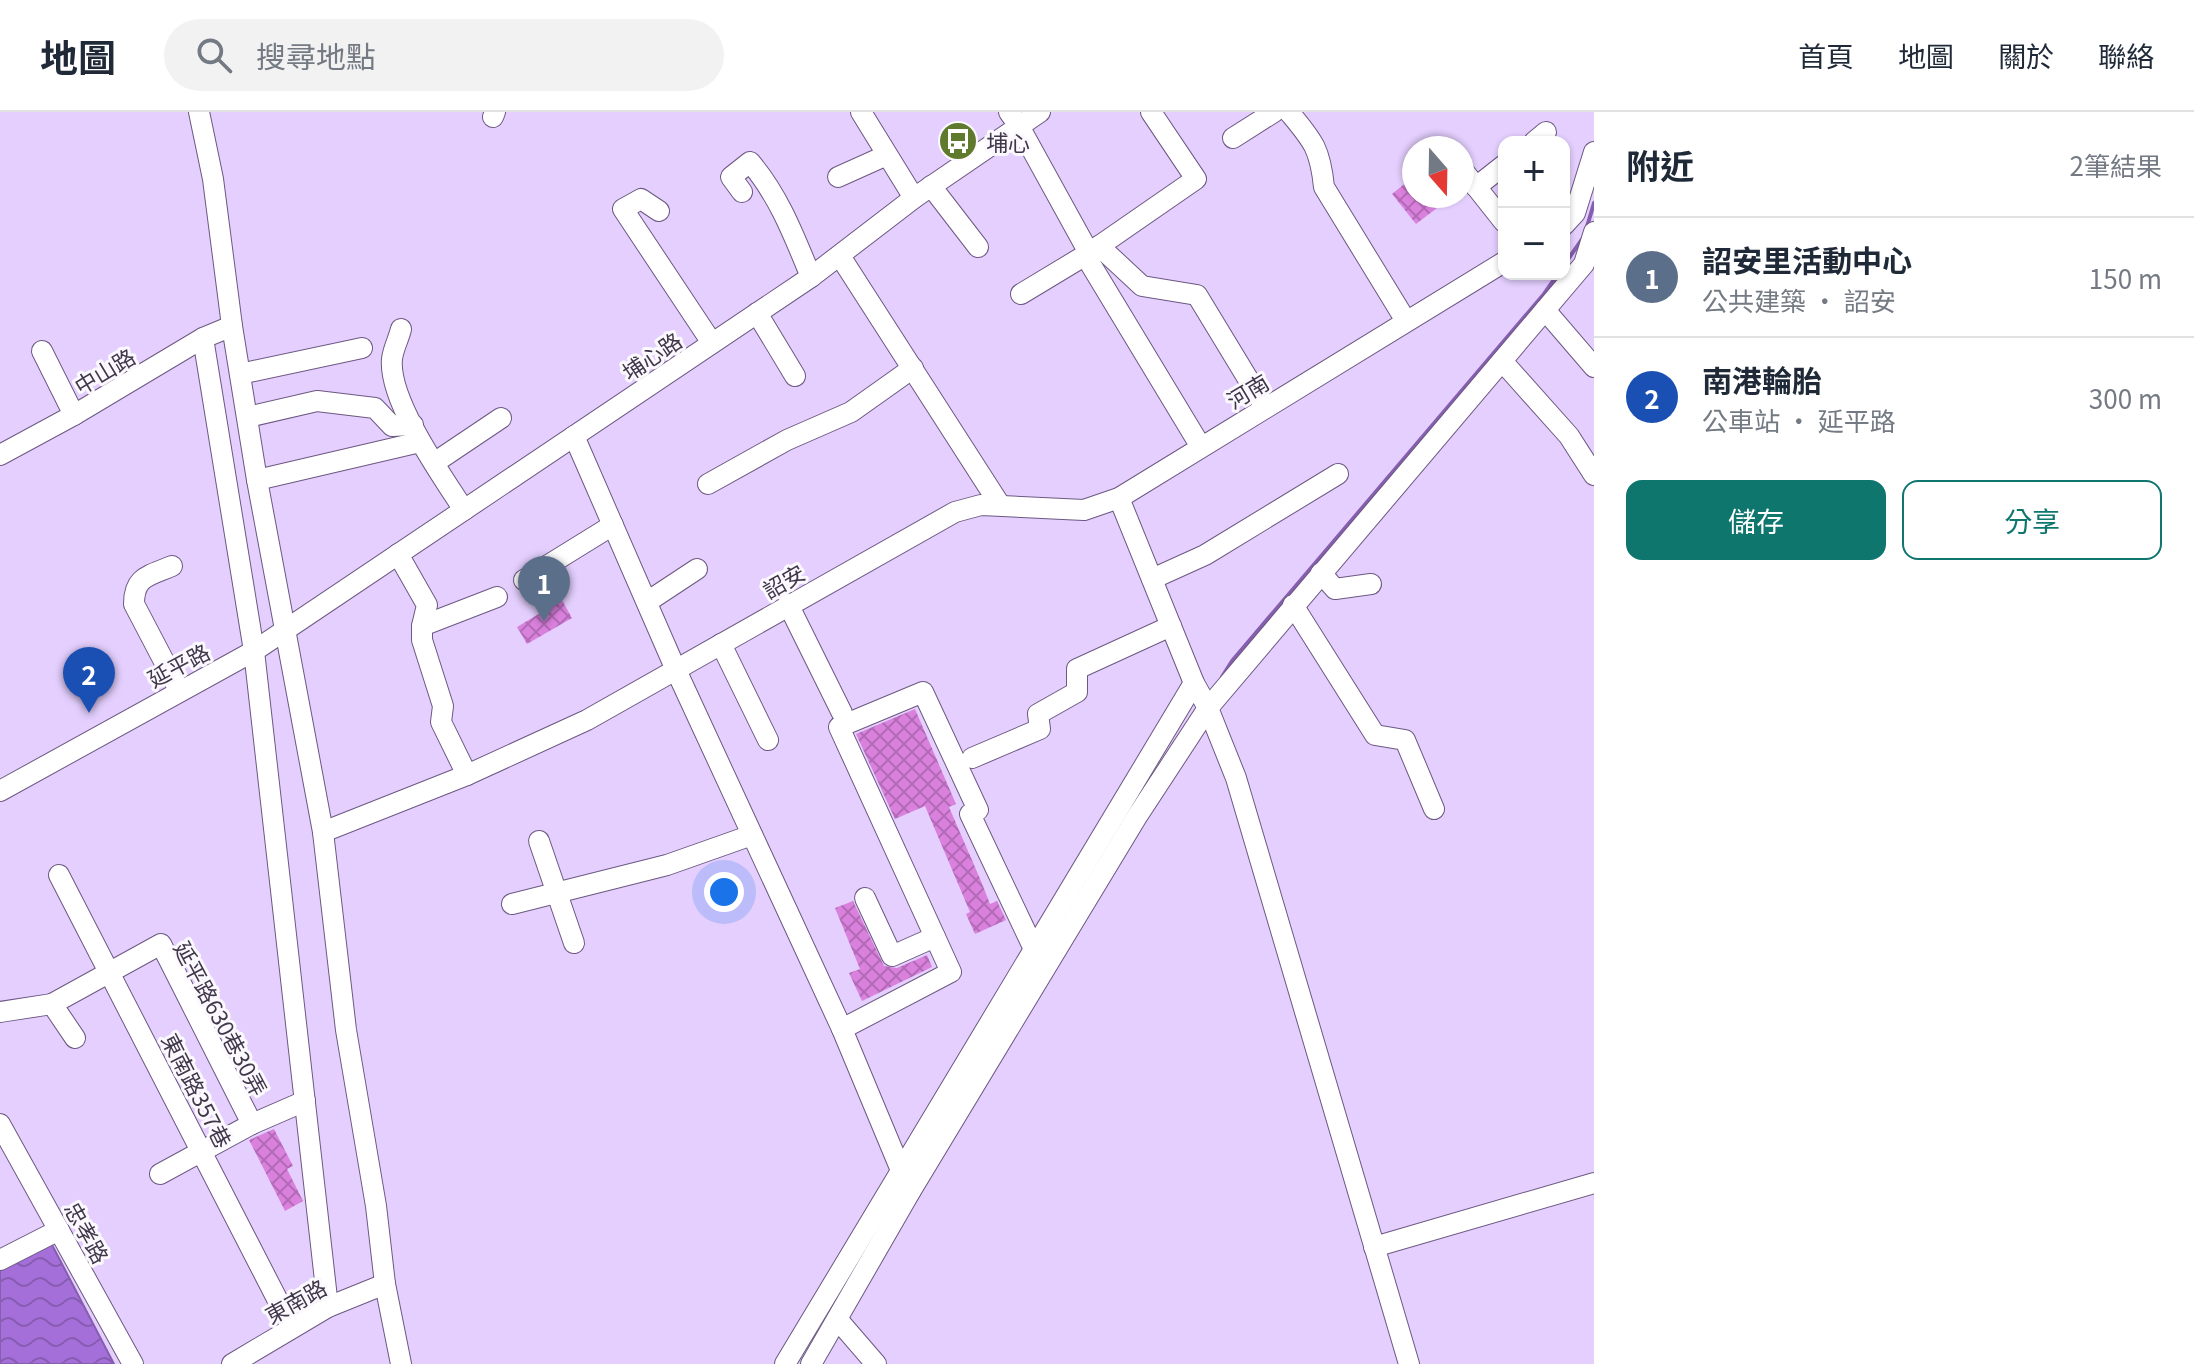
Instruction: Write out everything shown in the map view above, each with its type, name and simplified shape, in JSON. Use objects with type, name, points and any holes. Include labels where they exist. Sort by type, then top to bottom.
[{"type":"street","points":[[199,112],[213,179],[232,326],[257,480],[323,832],[346,1030],[376,1206],[385,1284],[401,1364]]},
{"type":"street","points":[[861,112],[914,198]]},
{"type":"street","name":"埔心路","points":[[284,630],[811,277],[1014,119],[1040,112]]},
{"type":"street","points":[[1021,294],[1094,250],[1196,179],[1151,112]]},
{"type":"street","points":[[1233,138],[1274,112]]},
{"type":"street","points":[[1289,112],[1316,146],[1322,163],[1324,187],[1406,321]]},
{"type":"street","points":[[1014,119],[1094,250],[1142,286],[1197,295],[1265,407]]},
{"type":"street","points":[[1570,218],[1575,213],[1594,152]]},
{"type":"street","points":[[838,177],[887,155]]},
{"type":"street","points":[[742,192],[731,177],[750,162],[767,181],[783,209],[811,277]]},
{"type":"street","points":[[1476,187],[1498,170]]},
{"type":"street","points":[[1474,184],[1498,214]]},
{"type":"street","points":[[931,186],[978,247]]},
{"type":"street","points":[[659,211],[641,199],[623,209],[712,343]]},
{"type":"street","points":[[811,1364],[910,1192],[1136,818],[1208,708],[1545,310],[1589,270],[1594,232]]},
{"type":"street","points":[[1094,250],[1091,265],[1201,447]]},
{"type":"street","points":[[840,256],[1000,505]]},
{"type":"street","name":"河南","points":[[1000,505],[1084,510],[1119,498],[1498,266]]},
{"type":"street","points":[[1545,310],[1592,359]]},
{"type":"street","points":[[757,313],[795,376]]},
{"type":"street","name":"中山路","points":[[0,455],[203,338],[232,326]]},
{"type":"street","points":[[401,329],[392,359],[395,381],[416,434],[464,510]]},
{"type":"street","points":[[203,338],[254,651],[328,1307]]},
{"type":"street","points":[[240,374],[362,348]]},
{"type":"street","points":[[42,351],[74,415]]},
{"type":"street","points":[[1502,361],[1569,436],[1594,475]]},
{"type":"street","points":[[708,484],[787,440],[851,412],[913,368]]},
{"type":"street","points":[[248,417],[317,401],[375,408],[392,426],[416,434]]},
{"type":"street","points":[[434,463],[501,418]]},
{"type":"street","points":[[257,480],[416,434]]},
{"type":"street","points":[[574,436],[676,670],[842,1029],[910,1192]]},
{"type":"street","points":[[1152,579],[1205,555],[1338,474]]},
{"type":"street","points":[[1119,498],[1236,778],[1409,1364]]},
{"type":"street","name":"詔安","points":[[323,832],[467,775],[587,720],[955,512],[981,505],[1000,505]]},
{"type":"street","points":[[524,580],[613,525]]},
{"type":"street","points":[[398,554],[427,605],[422,640],[443,706],[441,722],[467,775]]},
{"type":"street","points":[[172,566],[139,581],[134,590],[134,604],[179,690]]},
{"type":"street","points":[[647,602],[697,569]]},
{"type":"street","points":[[1321,573],[1335,589],[1371,584]]},
{"type":"street","points":[[422,626],[497,597]]},
{"type":"street","points":[[788,604],[842,713]]},
{"type":"street","points":[[1293,605],[1375,735],[1405,740],[1434,809]]},
{"type":"street","points":[[972,758],[1040,729],[1038,714],[1077,692],[1077,669],[1171,626]]},
{"type":"street","name":"延平路","points":[[0,791],[254,651],[284,630]]},
{"type":"street","points":[[721,644],[768,740]]},
{"type":"street","points":[[785,1364],[1194,683]]},
{"type":"street","points":[[842,1029],[951,972],[839,727],[923,692],[978,810],[970,814],[1033,947]]},
{"type":"street","points":[[512,904],[667,865],[752,835]]},
{"type":"street","points":[[539,841],[574,943]]},
{"type":"street","name":"東南路357巷","points":[[59,875],[292,1328]]},
{"type":"street","points":[[865,898],[892,956],[935,937]]},
{"type":"street","name":"延平路630巷30弄","points":[[52,1004],[161,944],[252,1124],[305,1101]]},
{"type":"street","points":[[0,1012],[52,1004],[75,1038]]},
{"type":"street","name":"忠孝路","points":[[0,1124],[133,1364]]},
{"type":"street","points":[[160,1174],[252,1124]]},
{"type":"street","points":[[1374,1247],[1594,1183]]},
{"type":"street","points":[[0,1260],[59,1230]]},
{"type":"street","name":"東南路","points":[[232,1364],[328,1307],[385,1284]]},
{"type":"street","points":[[838,1320],[876,1364]]},
{"type":"water","points":[[49,1239],[114,1364],[0,1364],[0,1264]]},
{"type":"building","points":[[1402,186],[1402,206],[1392,194]]},
{"type":"building","points":[[1403,208],[1437,208],[1416,224]]},
{"type":"building","points":[[562,600],[572,618],[527,644],[517,627]]},
{"type":"building","points":[[915,709],[956,804],[949,807],[990,904],[997,901],[1006,920],[975,934],[966,914],[970,912],[925,806],[895,819],[856,734]]},
{"type":"building","points":[[853,901],[884,966],[897,968],[927,955],[932,967],[862,1001],[849,973],[860,969],[835,908]]},
{"type":"building","points":[[274,1129],[293,1166],[287,1169],[303,1201],[285,1211],[249,1140]]},
{"type":"waterway","points":[[1586,230],[1594,203]]},
{"type":"waterway","points":[[1570,256],[1583,238]]},
{"type":"waterway","points":[[1222,677],[1232,661],[1554,280]]},
{"type":"place","name":"埔心","points":[[958,141]]},
{"type":"place","name":"詔安里活動中心","points":[[544,622]]},
{"type":"place","name":"南港輪胎","points":[[89,713]]}]
